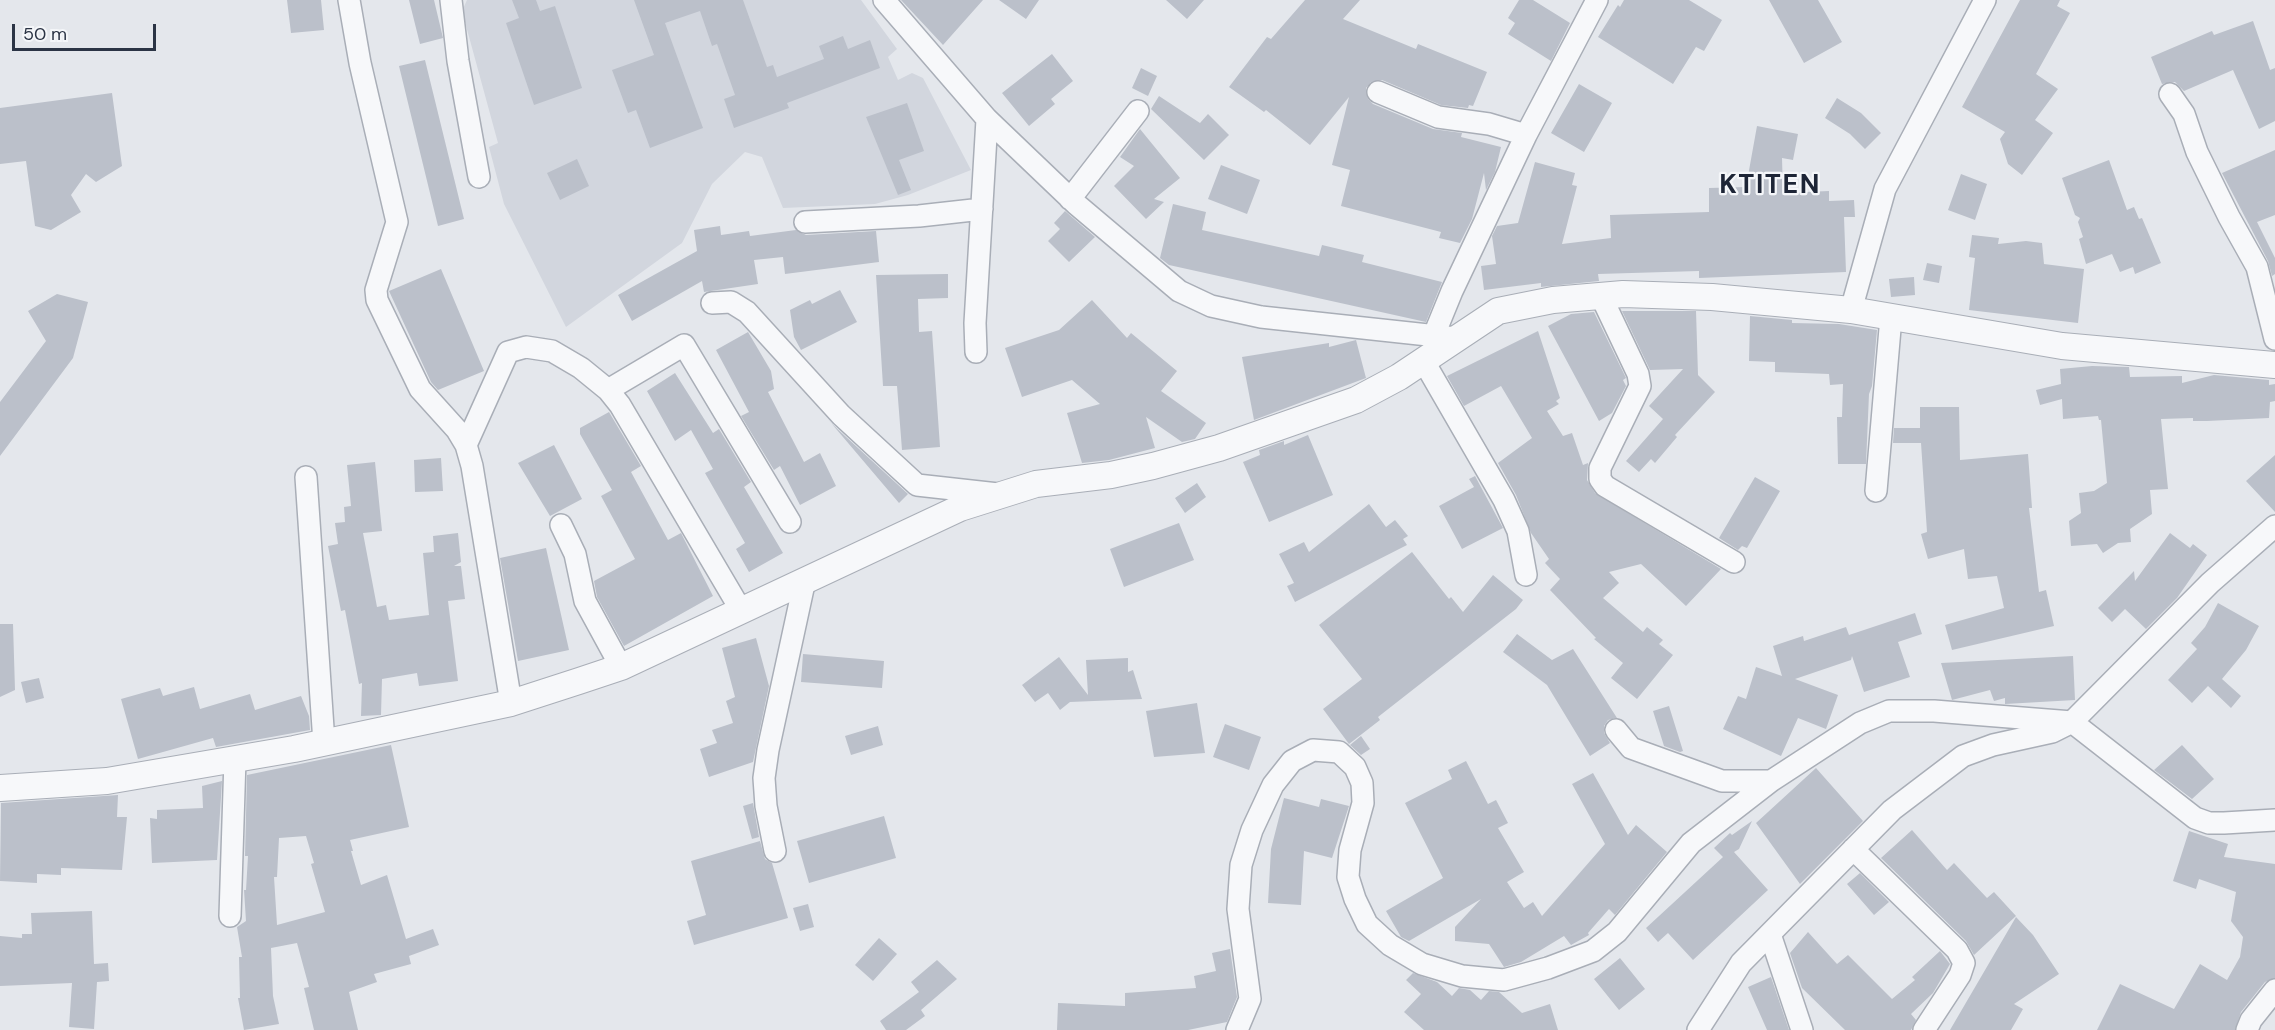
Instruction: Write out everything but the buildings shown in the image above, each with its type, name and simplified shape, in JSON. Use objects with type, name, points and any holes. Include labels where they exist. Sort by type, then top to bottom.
[{"type":"street","points":[[349,0],[360,63],[398,222],[376,290],[377,300],[420,389],[457,430],[466,445],[472,466],[511,703]]},
{"type":"street","points":[[451,0],[458,61],[479,177]]},
{"type":"street","points":[[884,0],[987,119],[1070,199],[1179,291],[1211,306],[1261,317],[1445,337]]},
{"type":"street","points":[[1445,337],[1526,135],[1597,0]]},
{"type":"street","points":[[1851,310],[1885,189],[1985,0]]},
{"type":"street","points":[[1378,92],[1438,117],[1490,124],[1526,135]]},
{"type":"street","points":[[2170,94],[2184,114],[2197,152],[2229,217],[2258,267],[2275,339]]},
{"type":"street","points":[[1070,199],[1138,111]]},
{"type":"street","points":[[976,352],[975,323],[987,119]]},
{"type":"street","points":[[806,222],[919,216],[982,209]]},
{"type":"street","points":[[1601,296],[1638,374],[1640,386],[1600,468],[1600,479],[1605,486],[1734,562]]},
{"type":"street","points":[[0,788],[106,781],[324,743],[511,703],[621,667],[804,584],[892,538],[960,508],[1036,484],[1111,475],[1219,448],[1356,400],[1423,360],[1445,337],[1498,311],[1553,300],[1601,296],[1712,297],[1851,310],[2062,346],[2275,364]]},
{"type":"street","points":[[712,303],[731,302],[747,312],[841,415],[917,485],[1003,495]]},
{"type":"street","points":[[1876,491],[1891,317]]},
{"type":"street","points":[[608,390],[684,345],[790,522]]},
{"type":"street","points":[[466,445],[508,352],[526,347],[552,351],[581,368],[608,390],[620,405],[742,612]]},
{"type":"street","points":[[1423,360],[1504,500],[1518,531],[1526,575]]},
{"type":"street","points":[[306,477],[324,743]]},
{"type":"street","points":[[561,525],[575,554],[585,601],[621,667]]},
{"type":"street","points":[[1698,1030],[1741,963],[1892,810],[1963,756],[1993,745],[2052,732],[2072,722],[2210,583],[2275,526]]},
{"type":"street","points":[[775,851],[766,806],[764,778],[804,584]]},
{"type":"street","points":[[1237,1030],[1250,999],[1238,909],[1241,865],[1252,830],[1273,785],[1292,761],[1313,750],[1339,752],[1355,767],[1362,783],[1363,803],[1350,850],[1348,877],[1367,924],[1390,945],[1422,964],[1462,976],[1504,980],[1548,968],[1593,951],[1617,932],[1691,843],[1771,781],[1860,723],[1889,711],[1934,711],[2072,722],[2196,818],[2209,823],[2275,820]]},
{"type":"street","points":[[1616,730],[1631,748],[1703,775],[1722,781],[1771,781]]},
{"type":"street","points":[[230,916],[235,759]]},
{"type":"street","points":[[1853,849],[1958,950],[1964,963],[1960,975],[1924,1030]]},
{"type":"street","points":[[1770,934],[1802,1030]]},
{"type":"street","points":[[2247,1030],[2251,1020],[2275,990]]},
{"type":"shaded area","points":[[467,0],[861,0],[897,49],[888,57],[898,80],[912,73],[923,78],[971,170],[908,195],[875,204],[783,208],[762,157],[745,152],[712,184],[682,243],[566,327],[504,204],[489,147],[498,143],[462,11]]},
{"type":"district","name":"KTITEN","points":[[1770,186]]}]
